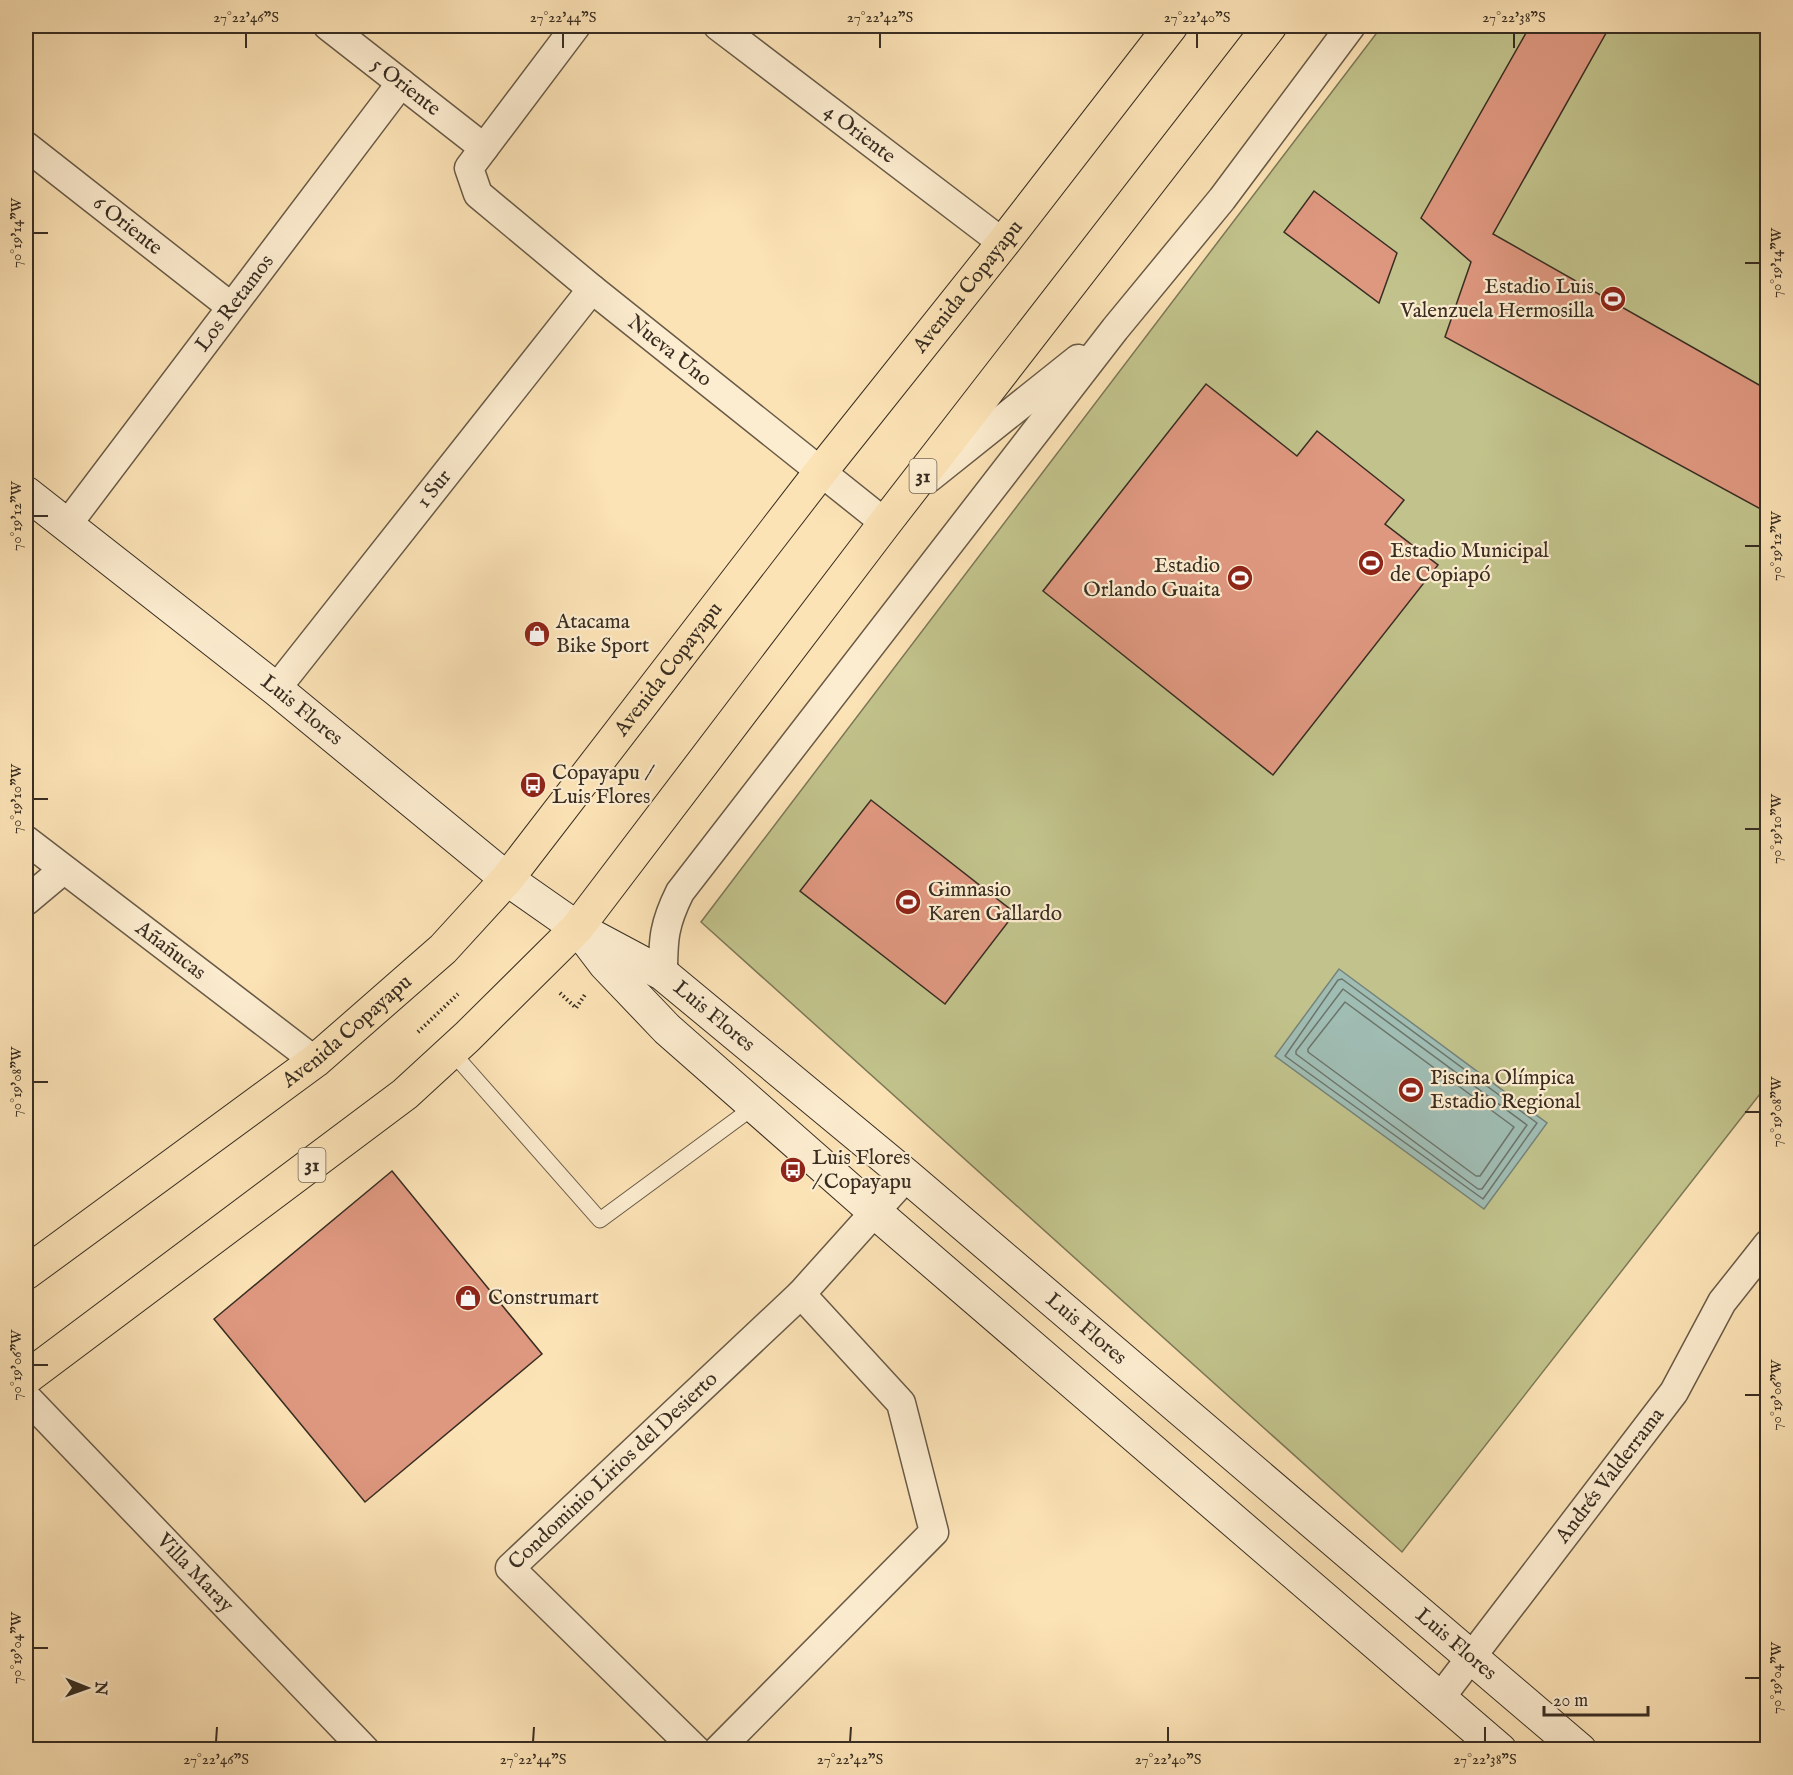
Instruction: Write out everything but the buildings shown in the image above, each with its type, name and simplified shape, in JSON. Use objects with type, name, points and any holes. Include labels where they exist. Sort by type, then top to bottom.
[{"type":"highway","name":"31","points":[[26,1378],[396,1101],[451,1051],[577,928],[885,523],[1270,26]]},
{"type":"highway","name":"Avenida Copayapu","points":[[26,1273],[315,1061],[443,949],[507,879],[822,471],[1003,243],[1167,27]]},
{"type":"main road","name":"Luis Flores","points":[[26,493],[276,689],[507,879],[577,928],[663,974],[907,1176],[1580,1749]]},
{"type":"main road","name":"Luis Flores","points":[[577,928],[605,964],[667,1029],[875,1212],[1500,1749]]},
{"type":"street","name":"5 Oriente","points":[[328,26],[401,83],[477,158]]},
{"type":"street","points":[[477,158],[576,26]]},
{"type":"street","name":"4 Oriente","points":[[718,26],[1003,243]]},
{"type":"street","points":[[663,974],[663,942],[667,918],[680,892],[1115,329],[1222,199],[1352,26]]},
{"type":"street","name":"Los Retamos","points":[[67,525],[230,306],[401,83]]},
{"type":"street","name":"6 Oriente","points":[[26,146],[230,306]]},
{"type":"street","name":"Nueva Uno","points":[[477,158],[478,194],[592,289],[885,523]]},
{"type":"street","name":"1 Sur","points":[[276,689],[592,289]]},
{"type":"street","points":[[909,494],[1115,329]]},
{"type":"street","name":"Añañucas","points":[[26,840],[315,1061]]},
{"type":"street","points":[[26,902],[63,870]]},
{"type":"street","name":"Condominio Lirios del Desierto","points":[[696,1749],[510,1568],[801,1294],[907,1176]]},
{"type":"street","name":"Andrés Valderrama","points":[[1440,1698],[1474,1657],[1674,1392],[1722,1302],[1767,1244]]},
{"type":"street","points":[[718,1749],[934,1532],[901,1403],[801,1294]]},
{"type":"street","name":"Villa Maray","points":[[26,1397],[365,1749]]},
{"type":"lane","points":[[451,1051],[600,1220],[755,1106]]},
{"type":"path","points":[[534,969],[576,1008],[605,964]]},
{"type":"path","points":[[413,1036],[466,987]]},
{"type":"green space","name":"Estadio Municipal de Copiapó","points":[[1382,26],[1767,26],[1767,1085],[1402,1552],[701,922]]},
{"type":"water","name":"Piscina Olímpica Estadio Regional","points":[[1339,969],[1547,1123],[1484,1209],[1275,1056]]},
{"type":"place","name":"Estadio Luis Valenzuela Hermosilla","points":[[1613,299]]},
{"type":"place","name":"Estadio Municipal de Copiapó","points":[[1371,563]]},
{"type":"place","name":"Estadio Orlando Guaita","points":[[1240,578]]},
{"type":"place","name":"Atacama Bike Sport","points":[[537,634]]},
{"type":"place","name":"Copayapu / Luis Flores","points":[[533,785]]},
{"type":"place","name":"Gimnasio Karen Gallardo","points":[[908,902]]},
{"type":"place","name":"Piscina Olímpica Estadio Regional","points":[[1411,1090]]},
{"type":"place","name":"Luis Flores / Copayapu","points":[[793,1170]]},
{"type":"place","name":"Construmart","points":[[468,1298]]}]
